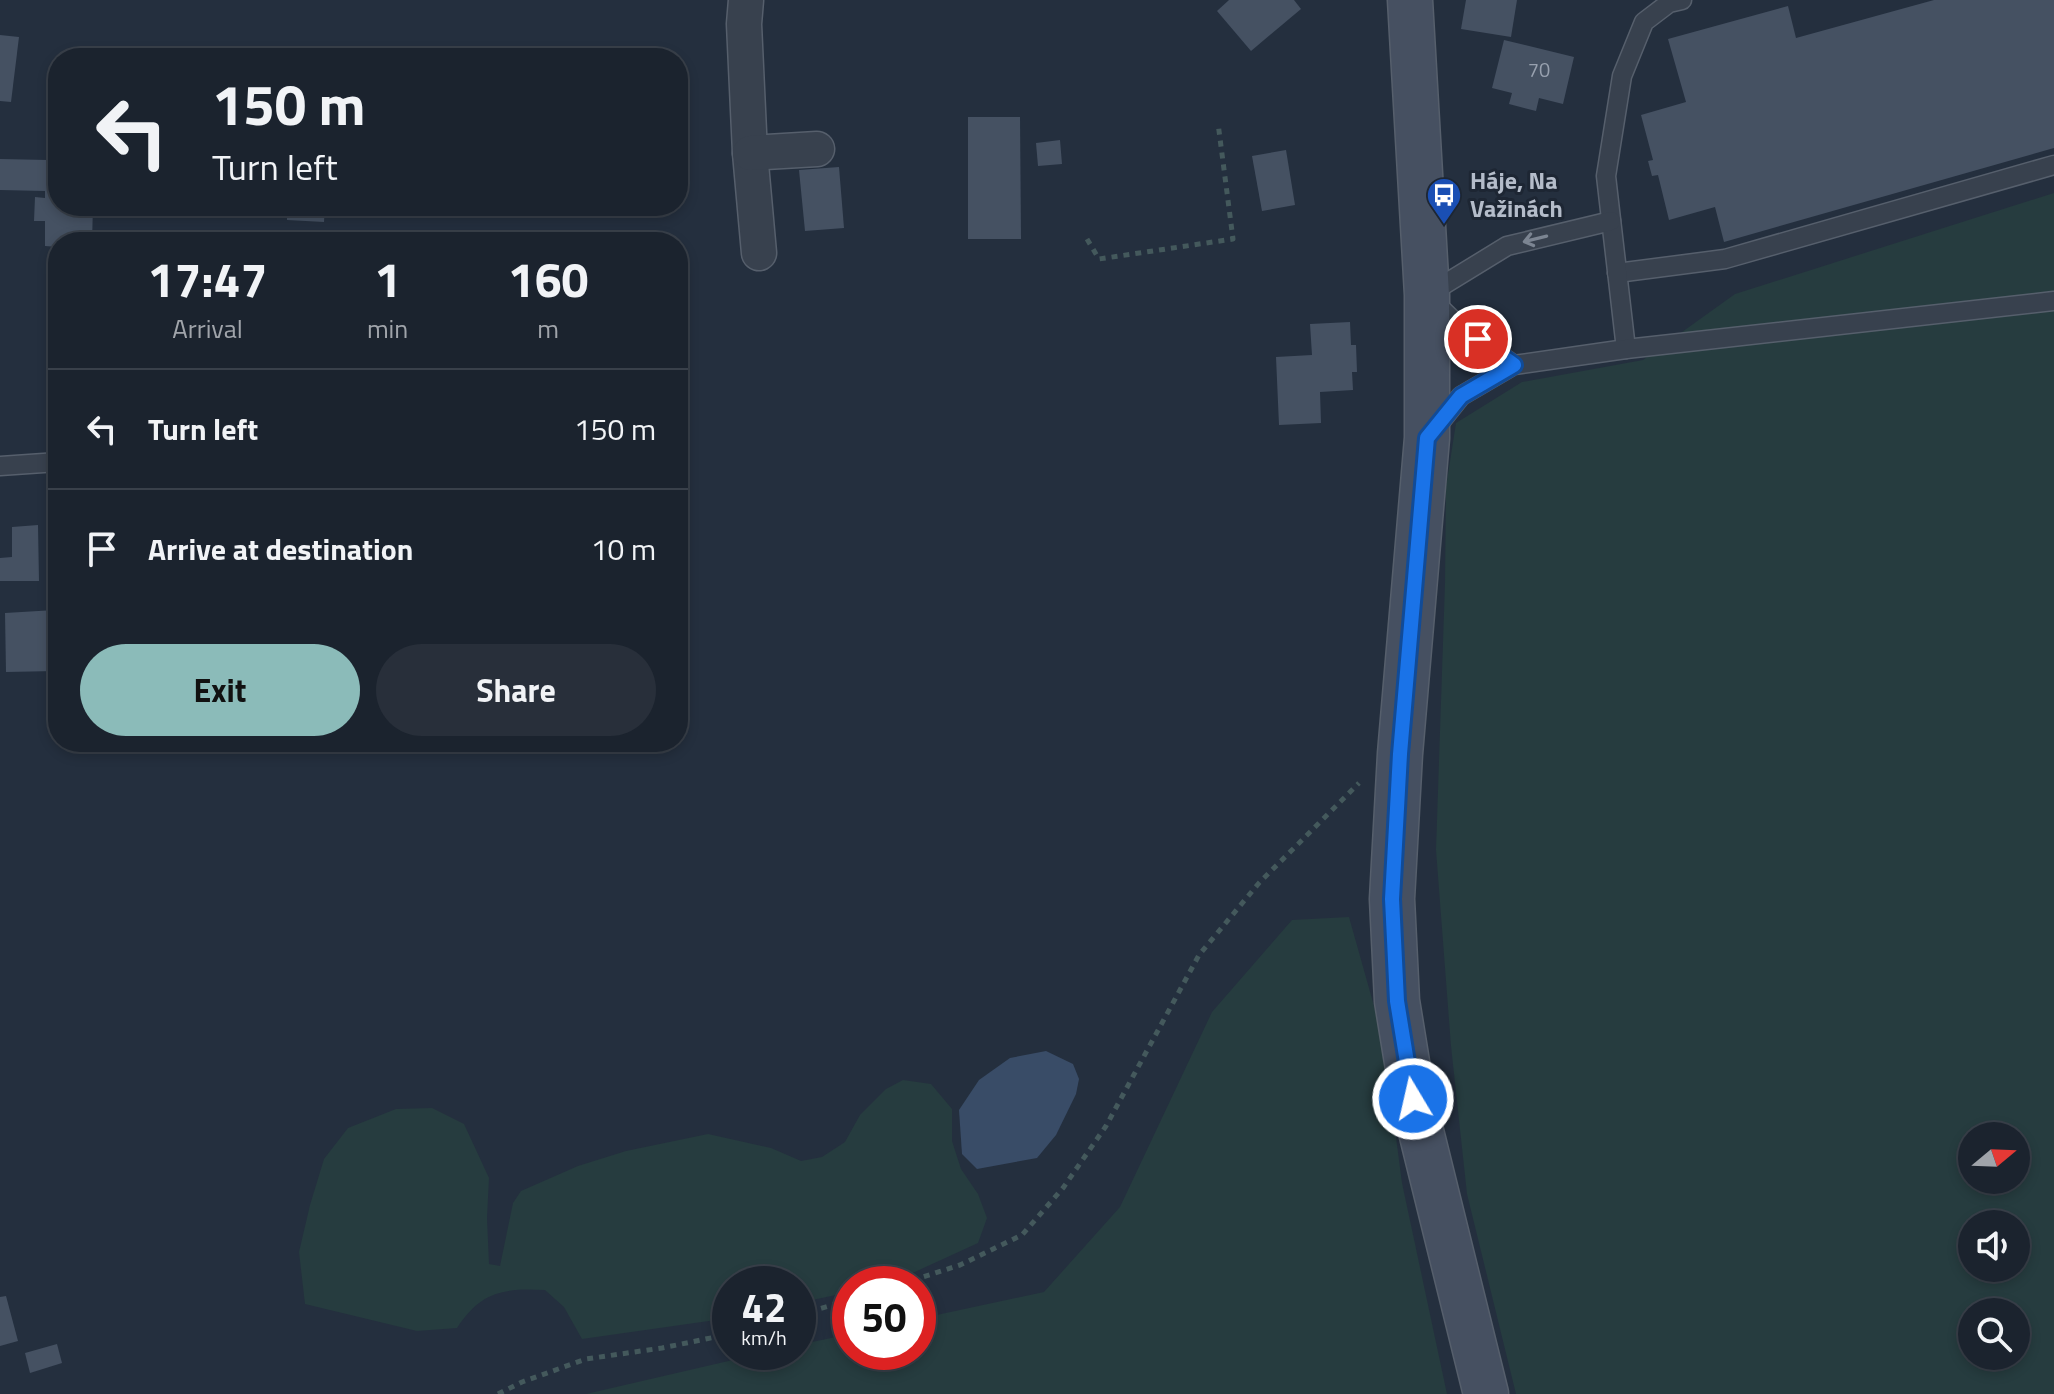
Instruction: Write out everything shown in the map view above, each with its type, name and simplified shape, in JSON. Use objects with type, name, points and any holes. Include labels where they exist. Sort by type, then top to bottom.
[{"type":"main road","points":[[1410,0],[1427,295],[1427,438],[1400,754],[1392,899],[1397,1001],[1413,1099],[1486,1394]]},
{"type":"street","points":[[746,0],[744,24],[750,153],[759,253]]},
{"type":"street","points":[[750,153],[817,149]]},
{"type":"lane","points":[[1626,349],[1606,176],[1622,76],[1644,22],[1669,3],[1682,0]]},
{"type":"lane","points":[[1617,273],[1725,259],[2054,165]]},
{"type":"lane","points":[[1514,365],[1459,326],[1427,295],[1507,246],[1611,221]]},
{"type":"lane","points":[[1427,438],[1461,396],[1514,365],[1626,349],[2054,301]]},
{"type":"lane","points":[[0,466],[48,463]]},
{"type":"path","points":[[1087,239],[1099,259],[1233,239],[1218,123]]},
{"type":"path","points":[[936,1273],[960,1265],[1022,1235],[1063,1188],[1106,1126],[1199,955],[1259,883],[1366,776],[1400,754]]},
{"type":"path","points":[[498,1394],[586,1359],[712,1338]]},
{"type":"green space","points":[[2054,193],[2054,1394],[1516,1394],[1467,1194],[1451,1046],[1436,850],[1446,487],[1456,423],[1522,382],[1643,360],[1735,294]]},
{"type":"green space","points":[[1349,917],[1383,1038],[1402,1183],[1447,1394],[586,1394],[712,1365],[712,1370],[816,1370],[816,1341],[832,1338],[832,1370],[936,1370],[936,1315],[1044,1292],[1120,1207],[1212,1012],[1292,920]]},
{"type":"green space","points":[[903,1080],[931,1084],[952,1109],[952,1141],[961,1169],[978,1194],[987,1218],[978,1243],[928,1266],[832,1266],[832,1296],[816,1299],[816,1266],[712,1266],[712,1321],[582,1339],[564,1307],[545,1290],[495,1294],[475,1306],[457,1328],[417,1331],[305,1304],[299,1252],[324,1159],[348,1128],[396,1109],[432,1108],[464,1124],[489,1178],[489,1264],[500,1266],[513,1203],[521,1191],[578,1166],[626,1151],[708,1134],[771,1148],[801,1161],[822,1157],[845,1142],[860,1115],[886,1089]]},
{"type":"water","points":[[1046,1051],[1073,1064],[1079,1079],[1076,1094],[1056,1135],[1037,1158],[977,1169],[962,1154],[959,1110],[979,1080],[1010,1058]]},
{"type":"building","points":[[1229,0],[1294,0],[1301,9],[1251,51],[1217,11]]},
{"type":"building","points":[[1466,0],[1517,0],[1511,37],[1461,29]]},
{"type":"building","points":[[1934,0],[2054,0],[2054,148],[1724,242],[1715,207],[1669,220],[1658,175],[1652,176],[1648,161],[1653,160],[1641,115],[1686,102],[1668,39],[1788,6],[1796,38]]},
{"type":"building","points":[[0,35],[19,37],[11,102],[0,101]]},
{"type":"building","points":[[1504,40],[1574,57],[1563,104],[1539,98],[1536,111],[1509,104],[1512,93],[1492,88]]},
{"type":"building","points":[[968,117],[1020,117],[1021,239],[968,239]]},
{"type":"building","points":[[1060,140],[1062,164],[1038,166],[1036,143]]},
{"type":"building","points":[[1286,150],[1295,205],[1262,211],[1252,156]]},
{"type":"building","points":[[0,159],[48,160],[48,216],[93,216],[92,232],[48,232],[48,246],[45,246],[45,221],[34,221],[35,197],[45,198],[45,191],[0,190]]},
{"type":"building","points":[[839,167],[844,228],[805,231],[799,170]]},
{"type":"building","points":[[287,216],[324,216],[324,222],[287,220]]},
{"type":"building","points":[[1350,322],[1351,345],[1356,345],[1357,372],[1352,372],[1353,390],[1320,392],[1321,423],[1279,425],[1276,357],[1312,355],[1310,324]]},
{"type":"building","points":[[38,525],[39,581],[0,581],[0,558],[12,557],[12,527]]},
{"type":"building","points":[[48,610],[48,671],[6,672],[5,613]]},
{"type":"building","points":[[6,1296],[18,1341],[0,1346],[0,1297]]},
{"type":"building","points":[[57,1344],[62,1363],[30,1373],[25,1353]]},
{"type":"place","name":"Háje, Na Važinách","points":[[1444,226]]},
{"type":"route","points":[[1413,1099],[1397,1001],[1392,899],[1400,754],[1427,438],[1461,396],[1514,365],[1478,339]]}]
